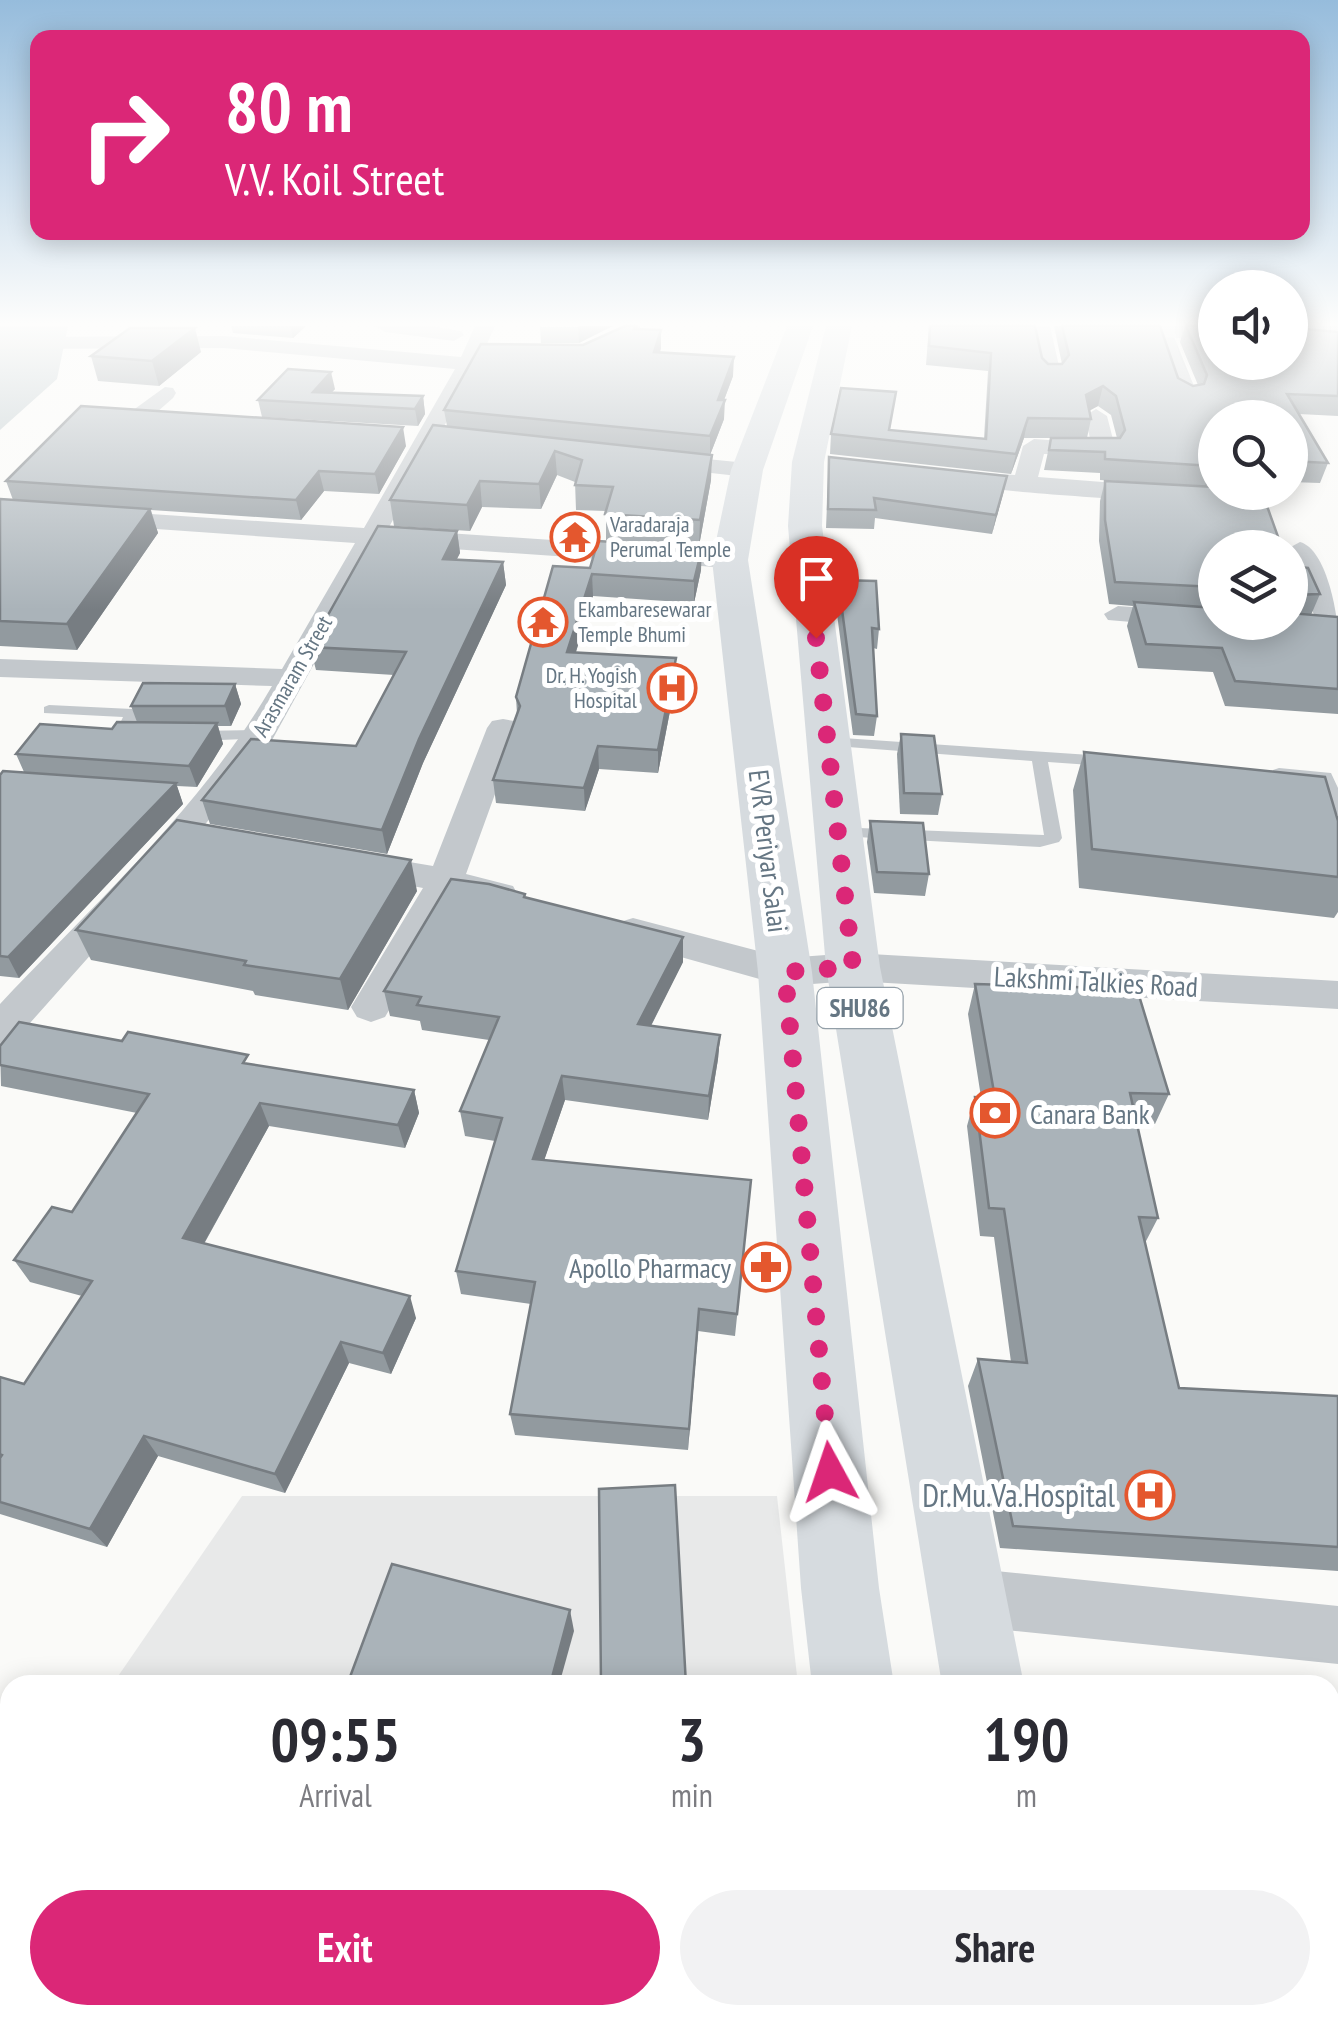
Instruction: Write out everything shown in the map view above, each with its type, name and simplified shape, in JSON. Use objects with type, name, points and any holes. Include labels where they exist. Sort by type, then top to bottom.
[{"type":"main road","name":"EVR Periyar Salai","points":[[765,420],[747,470],[730,560],[785,972],[840,1588],[852,1675]]},
{"type":"main road","name":"SHU86","points":[[825,420],[805,526],[853,967],[980,1675]]},
{"type":"street","points":[[131,420],[170,423]]},
{"type":"street","name":"Arasmaram Street","points":[[0,1030],[178,834],[200,796],[260,736],[370,536],[427,420]]},
{"type":"street","points":[[1024,486],[1034,446],[1104,451],[1097,420]]},
{"type":"street","points":[[416,437],[462,441]]},
{"type":"street","points":[[633,458],[747,470]]},
{"type":"street","points":[[926,475],[1024,486],[1198,497]]},
{"type":"street","points":[[0,512],[730,560]]},
{"type":"street","points":[[1308,568],[1336,630],[1308,628]]},
{"type":"street","points":[[1118,614],[1198,620]]},
{"type":"street","points":[[0,668],[292,678]]},
{"type":"street","points":[[371,1007],[446,880],[503,728]]},
{"type":"street","points":[[178,834],[217,841]]},
{"type":"street","points":[[331,860],[446,880],[540,906]]},
{"type":"street","name":"Lakshmi Talkies Road","points":[[596,921],[785,972],[853,967],[1338,995]]},
{"type":"street","points":[[966,1597],[1338,1635]]},
{"type":"lane","points":[[49,710],[127,712],[132,714],[124,732],[156,736]]},
{"type":"lane","points":[[174,736],[260,736]]},
{"type":"lane","points":[[828,742],[1115,762]]},
{"type":"lane","points":[[838,831],[1040,841],[1052,838],[1039,756]]},
{"type":"lane","points":[[1268,772],[1326,776],[1338,810]]},
{"type":"shaded area","points":[[242,1496],[777,1496],[797,1675],[119,1675]]},
{"type":"building","points":[[66,420],[303,420],[403,427],[375,474],[319,471],[296,500],[6,481]]},
{"type":"building","points":[[551,420],[716,420],[710,436]]},
{"type":"building","points":[[834,420],[891,420],[889,430],[986,439],[987,420],[1027,420],[1016,454],[831,434]]},
{"type":"building","points":[[1122,420],[1198,420],[1198,465],[1105,459],[1105,452],[1049,450],[1051,438],[1120,438],[1125,430]]},
{"type":"building","points":[[433,425],[712,455],[700,520],[605,514],[613,487],[575,485],[582,460],[555,451],[539,484],[480,481],[467,505],[390,500]]},
{"type":"building","points":[[1308,429],[1328,463],[1308,462]]},
{"type":"building","points":[[829,457],[1007,476],[996,515],[874,498],[876,510],[828,509]]},
{"type":"building","points":[[1105,481],[1198,486],[1198,510],[1268,510],[1276,530],[1198,530],[1198,586],[1115,582],[1105,520]]},
{"type":"building","points":[[0,499],[150,509],[67,624],[0,621]]},
{"type":"building","points":[[378,526],[457,531],[443,559],[503,562],[419,739],[382,830],[202,800],[251,739],[356,746],[406,652],[310,647]]},
{"type":"building","points":[[598,541],[702,548],[694,581],[592,574],[567,652],[676,658],[658,750],[598,746],[584,788],[493,780],[520,706],[516,697],[553,566],[590,568]]},
{"type":"building","points":[[1308,568],[1320,594],[1308,594]]},
{"type":"building","points":[[838,580],[876,581],[879,629],[872,628],[877,716],[856,714]]},
{"type":"building","points":[[1134,602],[1198,607],[1198,640],[1308,640],[1308,614],[1338,617],[1338,689],[1235,681],[1222,648],[1146,644]]},
{"type":"building","points":[[143,683],[235,684],[225,706],[131,706]]},
{"type":"building","points":[[117,722],[217,723],[189,766],[16,754],[40,724],[112,729]]},
{"type":"building","points":[[901,734],[934,736],[942,794],[904,793]]},
{"type":"building","points":[[1084,752],[1325,777],[1338,821],[1338,877],[1092,849]]},
{"type":"building","points":[[3,771],[176,783],[8,957],[0,956]]},
{"type":"building","points":[[177,820],[411,860],[340,979],[244,965],[246,961],[76,930]]},
{"type":"building","points":[[870,821],[923,823],[929,874],[877,872]]},
{"type":"building","points":[[451,879],[489,884],[525,894],[524,897],[683,937],[638,1024],[720,1035],[709,1096],[562,1076],[533,1159],[751,1180],[737,1314],[699,1309],[689,1429],[510,1414],[535,1282],[456,1271],[502,1118],[460,1111],[499,1017],[417,1005],[421,997],[384,991]]},
{"type":"building","points":[[975,984],[1137,989],[1169,1094],[1130,1093],[1158,1218],[1139,1217],[1179,1388],[1338,1396],[1338,1547],[1013,1526],[978,1359],[1027,1363],[1004,1209],[989,1208],[975,1097],[995,1098]]},
{"type":"building","points":[[19,1022],[122,1041],[128,1032],[248,1055],[243,1063],[414,1090],[398,1125],[260,1103],[183,1238],[410,1296],[383,1353],[341,1342],[275,1474],[144,1436],[90,1529],[0,1502],[0,1377],[24,1384],[92,1281],[14,1260],[52,1207],[72,1212],[149,1094],[0,1065],[0,1046]]},
{"type":"building","points":[[675,1485],[685,1675],[601,1675],[599,1489]]},
{"type":"building","points":[[392,1564],[570,1610],[553,1675],[351,1675]]},
{"type":"place","name":"Varadaraja Perumal Temple","points":[[575,537]]},
{"type":"place","name":"Ekambaresewarar Temple Bhumi","points":[[543,622]]},
{"type":"place","name":"Dr. H. Yogish Hospital","points":[[672,688]]},
{"type":"place","name":"Canara Bank","points":[[995,1113]]},
{"type":"place","name":"Apollo Pharmacy","points":[[766,1267]]},
{"type":"place","name":"Dr.Mu.Va.Hospital","points":[[1150,1495]]},
{"type":"route","points":[[816,638],[853,967],[785,972],[830,1472]]}]
